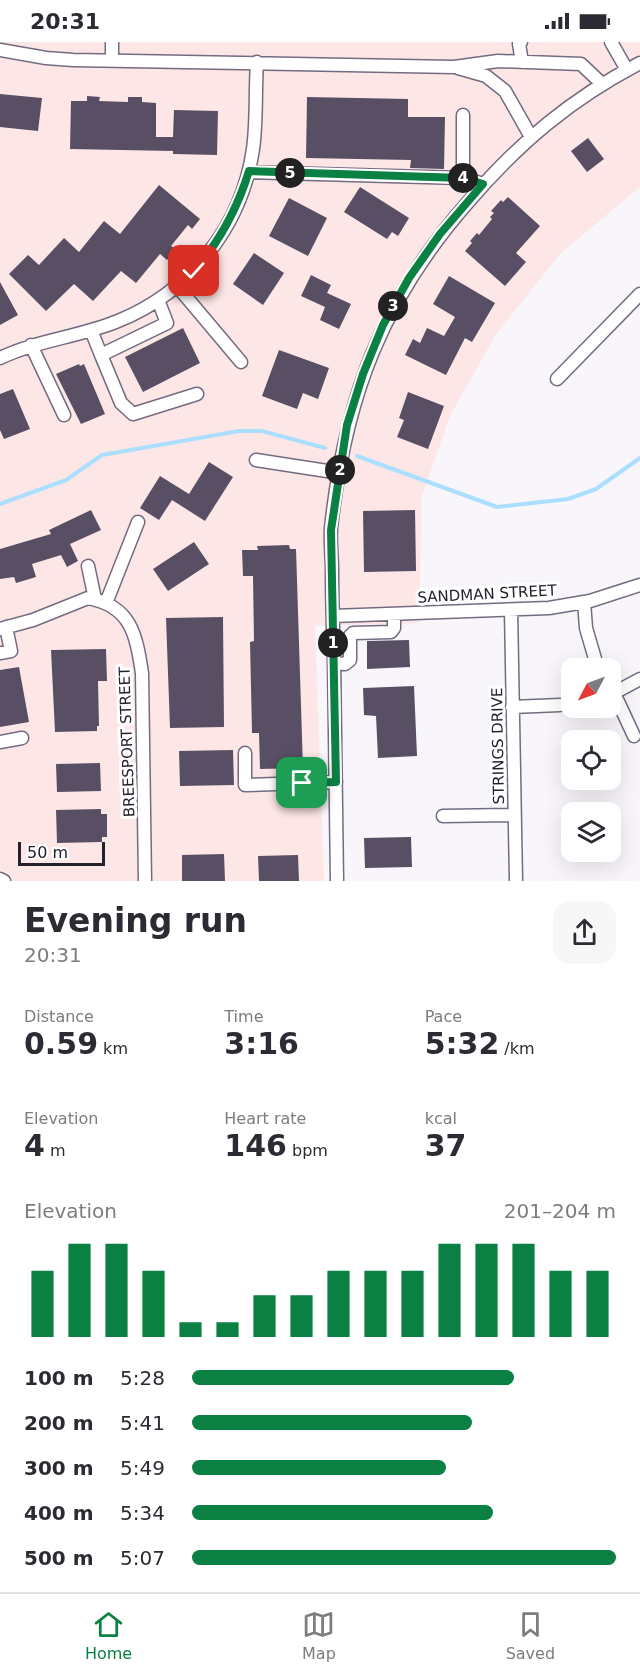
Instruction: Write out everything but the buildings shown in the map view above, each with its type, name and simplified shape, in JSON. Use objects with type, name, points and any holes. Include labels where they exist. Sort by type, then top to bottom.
[{"type":"street","points":[[112,42],[112,61]]},
{"type":"street","points":[[521,42],[519,44],[522,62]]},
{"type":"street","points":[[611,42],[627,70]]},
{"type":"street","points":[[0,50],[46,58],[112,61],[454,67],[498,61],[581,64],[600,83]]},
{"type":"street","points":[[0,358],[31,345],[118,321],[158,300],[194,271],[222,235],[238,204],[249,171],[255,126],[256,62]]},
{"type":"street","points":[[337,881],[331,530],[347,425],[363,374],[383,325],[409,278],[440,234],[483,184],[531,137],[600,83],[640,63]]},
{"type":"street","points":[[454,67],[486,76],[505,91],[531,137]]},
{"type":"street","points":[[463,115],[463,178]]},
{"type":"street","points":[[249,171],[463,178],[483,184]]},
{"type":"street","points":[[177,286],[241,362]]},
{"type":"street","points":[[557,378],[640,294]]},
{"type":"street","points":[[101,355],[167,323],[158,300]]},
{"type":"street","points":[[91,330],[121,403],[133,414],[196,394]]},
{"type":"street","points":[[31,345],[64,415]]},
{"type":"street","points":[[256,460],[340,472]]},
{"type":"street","points":[[106,604],[138,522]]},
{"type":"street","points":[[88,566],[106,604]]},
{"type":"street","name":"SANDMAN STREET","points":[[333,616],[549,608],[584,602],[640,585]]},
{"type":"street","points":[[0,653],[11,651],[3,628],[33,620],[88,598],[106,604]]},
{"type":"street","points":[[584,602],[585,628],[595,658]]},
{"type":"street","name":"BREESPORT STREET","points":[[106,604],[130,625],[134,633],[142,673],[145,881]]},
{"type":"street","name":"STRINGS DRIVE","points":[[511,610],[516,881]]},
{"type":"street","points":[[334,663],[349,662],[350,636],[353,633],[391,633],[394,628],[394,614]]},
{"type":"street","points":[[621,686],[640,679]]},
{"type":"street","points":[[512,707],[560,705]]},
{"type":"street","points":[[621,709],[634,736]]},
{"type":"street","points":[[0,742],[22,738]]},
{"type":"street","points":[[244,753],[244,784],[336,782]]},
{"type":"street","points":[[443,816],[514,815]]},
{"type":"shaded area","points":[[0,42],[640,42],[640,187],[559,255],[495,336],[450,416],[422,496],[419,623],[315,626],[324,881],[0,881]]},
{"type":"waterway","points":[[0,504],[66,480],[102,455],[239,431],[262,431],[325,448]]},
{"type":"waterway","points":[[357,456],[497,507],[568,499],[596,489],[640,458]]},
{"type":"route","points":[[194,271],[222,235],[233,215],[249,171],[463,178],[483,184],[440,234],[409,278],[383,325],[363,374],[347,425],[331,530],[336,782],[302,783]]}]
